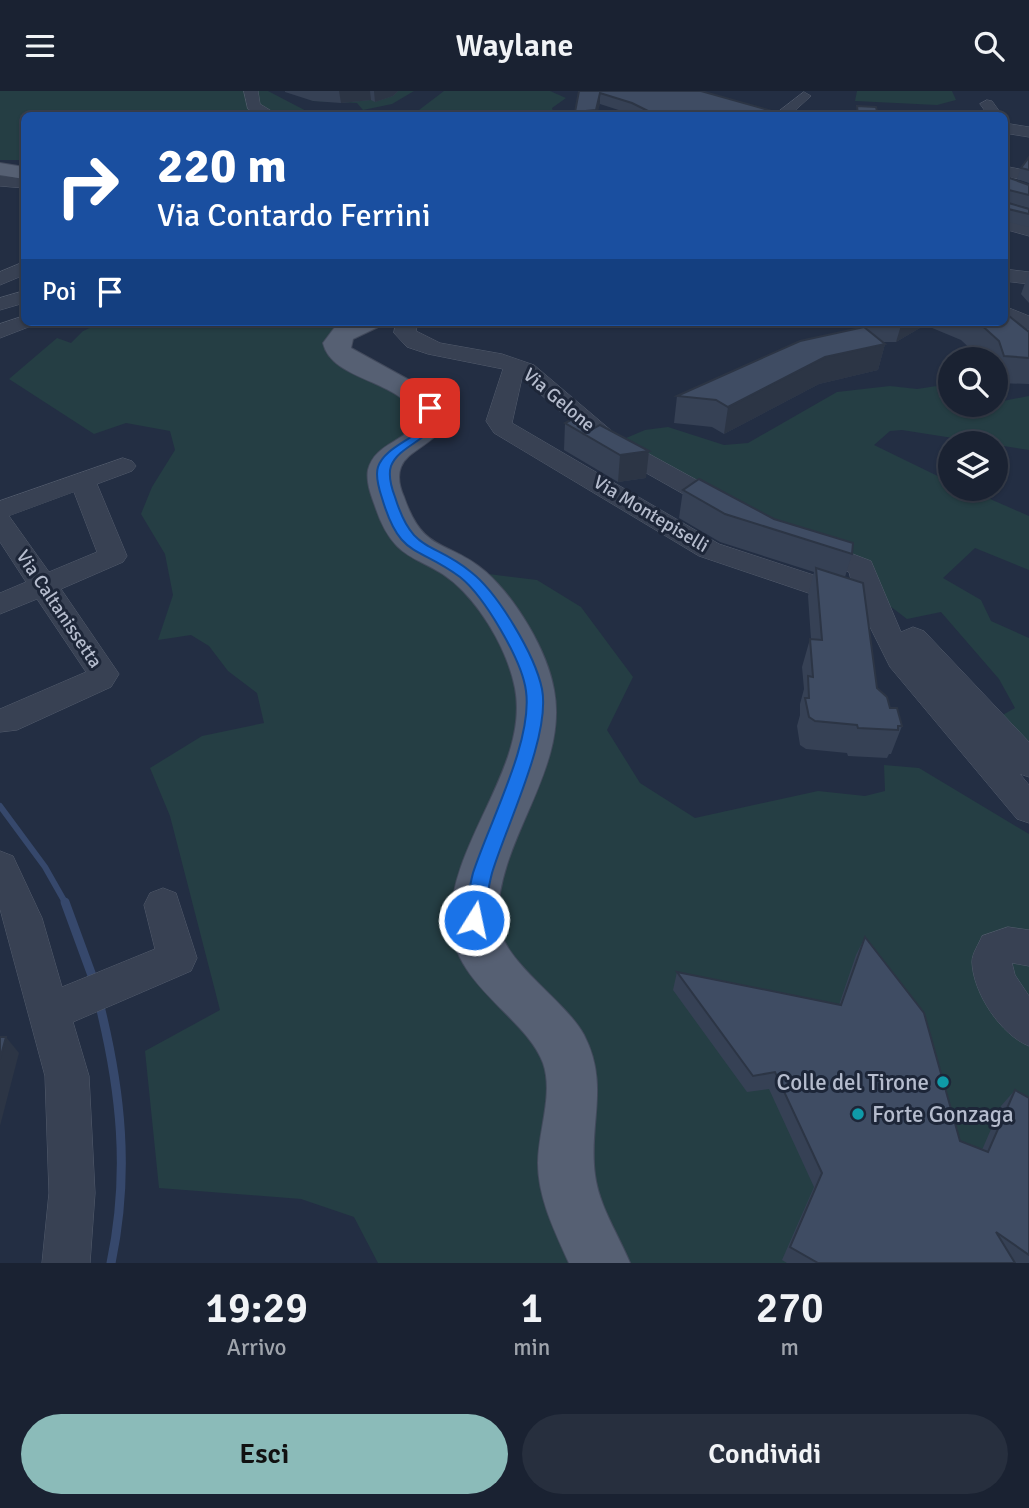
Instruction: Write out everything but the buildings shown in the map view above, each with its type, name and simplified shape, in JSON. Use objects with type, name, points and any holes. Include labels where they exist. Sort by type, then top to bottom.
[{"type":"main road","points":[[0,169],[21,172]]},
{"type":"main road","points":[[361,326],[340,337],[336,344],[338,351],[414,394],[430,408],[433,419],[428,429],[393,453],[384,468],[385,488],[397,525],[414,546],[465,574],[478,587],[526,662],[533,684],[535,709],[529,746],[482,874],[474,920],[475,934],[489,960],[565,1051],[574,1084],[567,1181],[573,1203],[600,1263]]},
{"type":"street","points":[[251,91],[253,106],[265,112]]},
{"type":"street","points":[[785,112],[804,96]]},
{"type":"street","points":[[1008,129],[1029,132]]},
{"type":"street","points":[[1008,172],[1029,176]]},
{"type":"street","points":[[0,181],[21,183]]},
{"type":"street","points":[[1008,185],[1029,190]]},
{"type":"street","points":[[0,279],[21,269]]},
{"type":"street","points":[[1008,275],[1029,278]]},
{"type":"street","points":[[0,304],[21,298]]},
{"type":"street","points":[[1008,314],[1029,324]]},
{"type":"street","points":[[0,332],[21,323]]},
{"type":"street","name":"Via Gelone","points":[[406,326],[405,333],[424,345],[516,365],[540,380],[611,443],[748,520]]},
{"type":"street","name":"Via Montepiselli","points":[[516,365],[506,387],[499,424],[720,555],[767,549],[872,604]]},
{"type":"street","points":[[0,510],[123,466]]},
{"type":"street","points":[[0,604],[113,556],[82,479]]},
{"type":"street","points":[[715,501],[686,509],[674,520],[722,548],[720,555]]},
{"type":"street","name":"Via Caltanissetta","points":[[0,522],[103,674],[100,679],[5,721]]},
{"type":"street","points":[[767,549],[857,563],[864,573],[872,604],[901,659],[1029,809]]},
{"type":"street","points":[[913,638],[1029,764]]},
{"type":"street","points":[[0,867],[64,1006],[63,1054],[71,1108],[72,1206],[66,1263]]},
{"type":"street","points":[[64,1006],[177,958],[163,905]]},
{"type":"street","points":[[1029,948],[1008,945],[999,948],[992,954],[991,963],[997,985],[1008,1003],[1029,1026]]},
{"type":"green space","points":[[0,91],[268,91],[308,112],[21,112],[21,160],[0,160]]},
{"type":"green space","points":[[296,91],[414,91],[392,104],[363,110],[357,103],[313,101]]},
{"type":"green space","points":[[444,91],[550,91],[566,98],[552,108],[553,112],[399,112],[419,110]]},
{"type":"green space","points":[[857,91],[952,91],[956,100],[937,105],[855,101]]},
{"type":"green space","points":[[94,326],[347,326],[332,333],[423,412],[374,487],[465,571],[537,580],[581,607],[633,677],[607,730],[640,783],[695,818],[818,791],[865,796],[885,791],[884,765],[919,768],[1029,834],[1029,1263],[378,1263],[354,1217],[301,1199],[159,1188],[145,1051],[220,1010],[170,816],[150,768],[202,736],[264,723],[257,693],[228,671],[209,646],[191,635],[158,640],[173,595],[165,554],[141,514],[152,487],[175,450],[170,431],[126,423],[94,434],[9,379],[57,338],[71,343],[83,331]]},
{"type":"green space","points":[[890,386],[917,389],[938,386],[938,417],[1008,417],[1008,400],[1029,396],[1029,450],[1008,447],[1008,431],[938,431],[938,436],[902,430],[890,431],[874,445],[938,476],[938,501],[995,501],[1029,516],[1029,570],[975,548],[943,578],[981,600],[991,621],[1029,638],[1029,749],[992,721],[1015,708],[999,679],[941,612],[907,619],[882,600],[875,571],[777,528],[619,441],[645,430],[668,427],[724,445],[748,443],[837,392]]},
{"type":"waterway","points":[[0,806],[45,867],[65,903]]},
{"type":"waterway","points":[[65,903],[94,981]]},
{"type":"waterway","points":[[99,1002],[113,1067],[120,1132],[120,1197],[111,1263]]},
{"type":"place","name":"Colle del Tirone","points":[[943,1082]]},
{"type":"place","name":"Forte Gonzaga","points":[[858,1114]]},
{"type":"route","points":[[430,408],[433,419],[428,429],[387,460],[383,476],[391,510],[405,539],[425,554],[465,574],[483,593],[526,662],[535,692],[529,746],[482,874],[474,920]]}]
